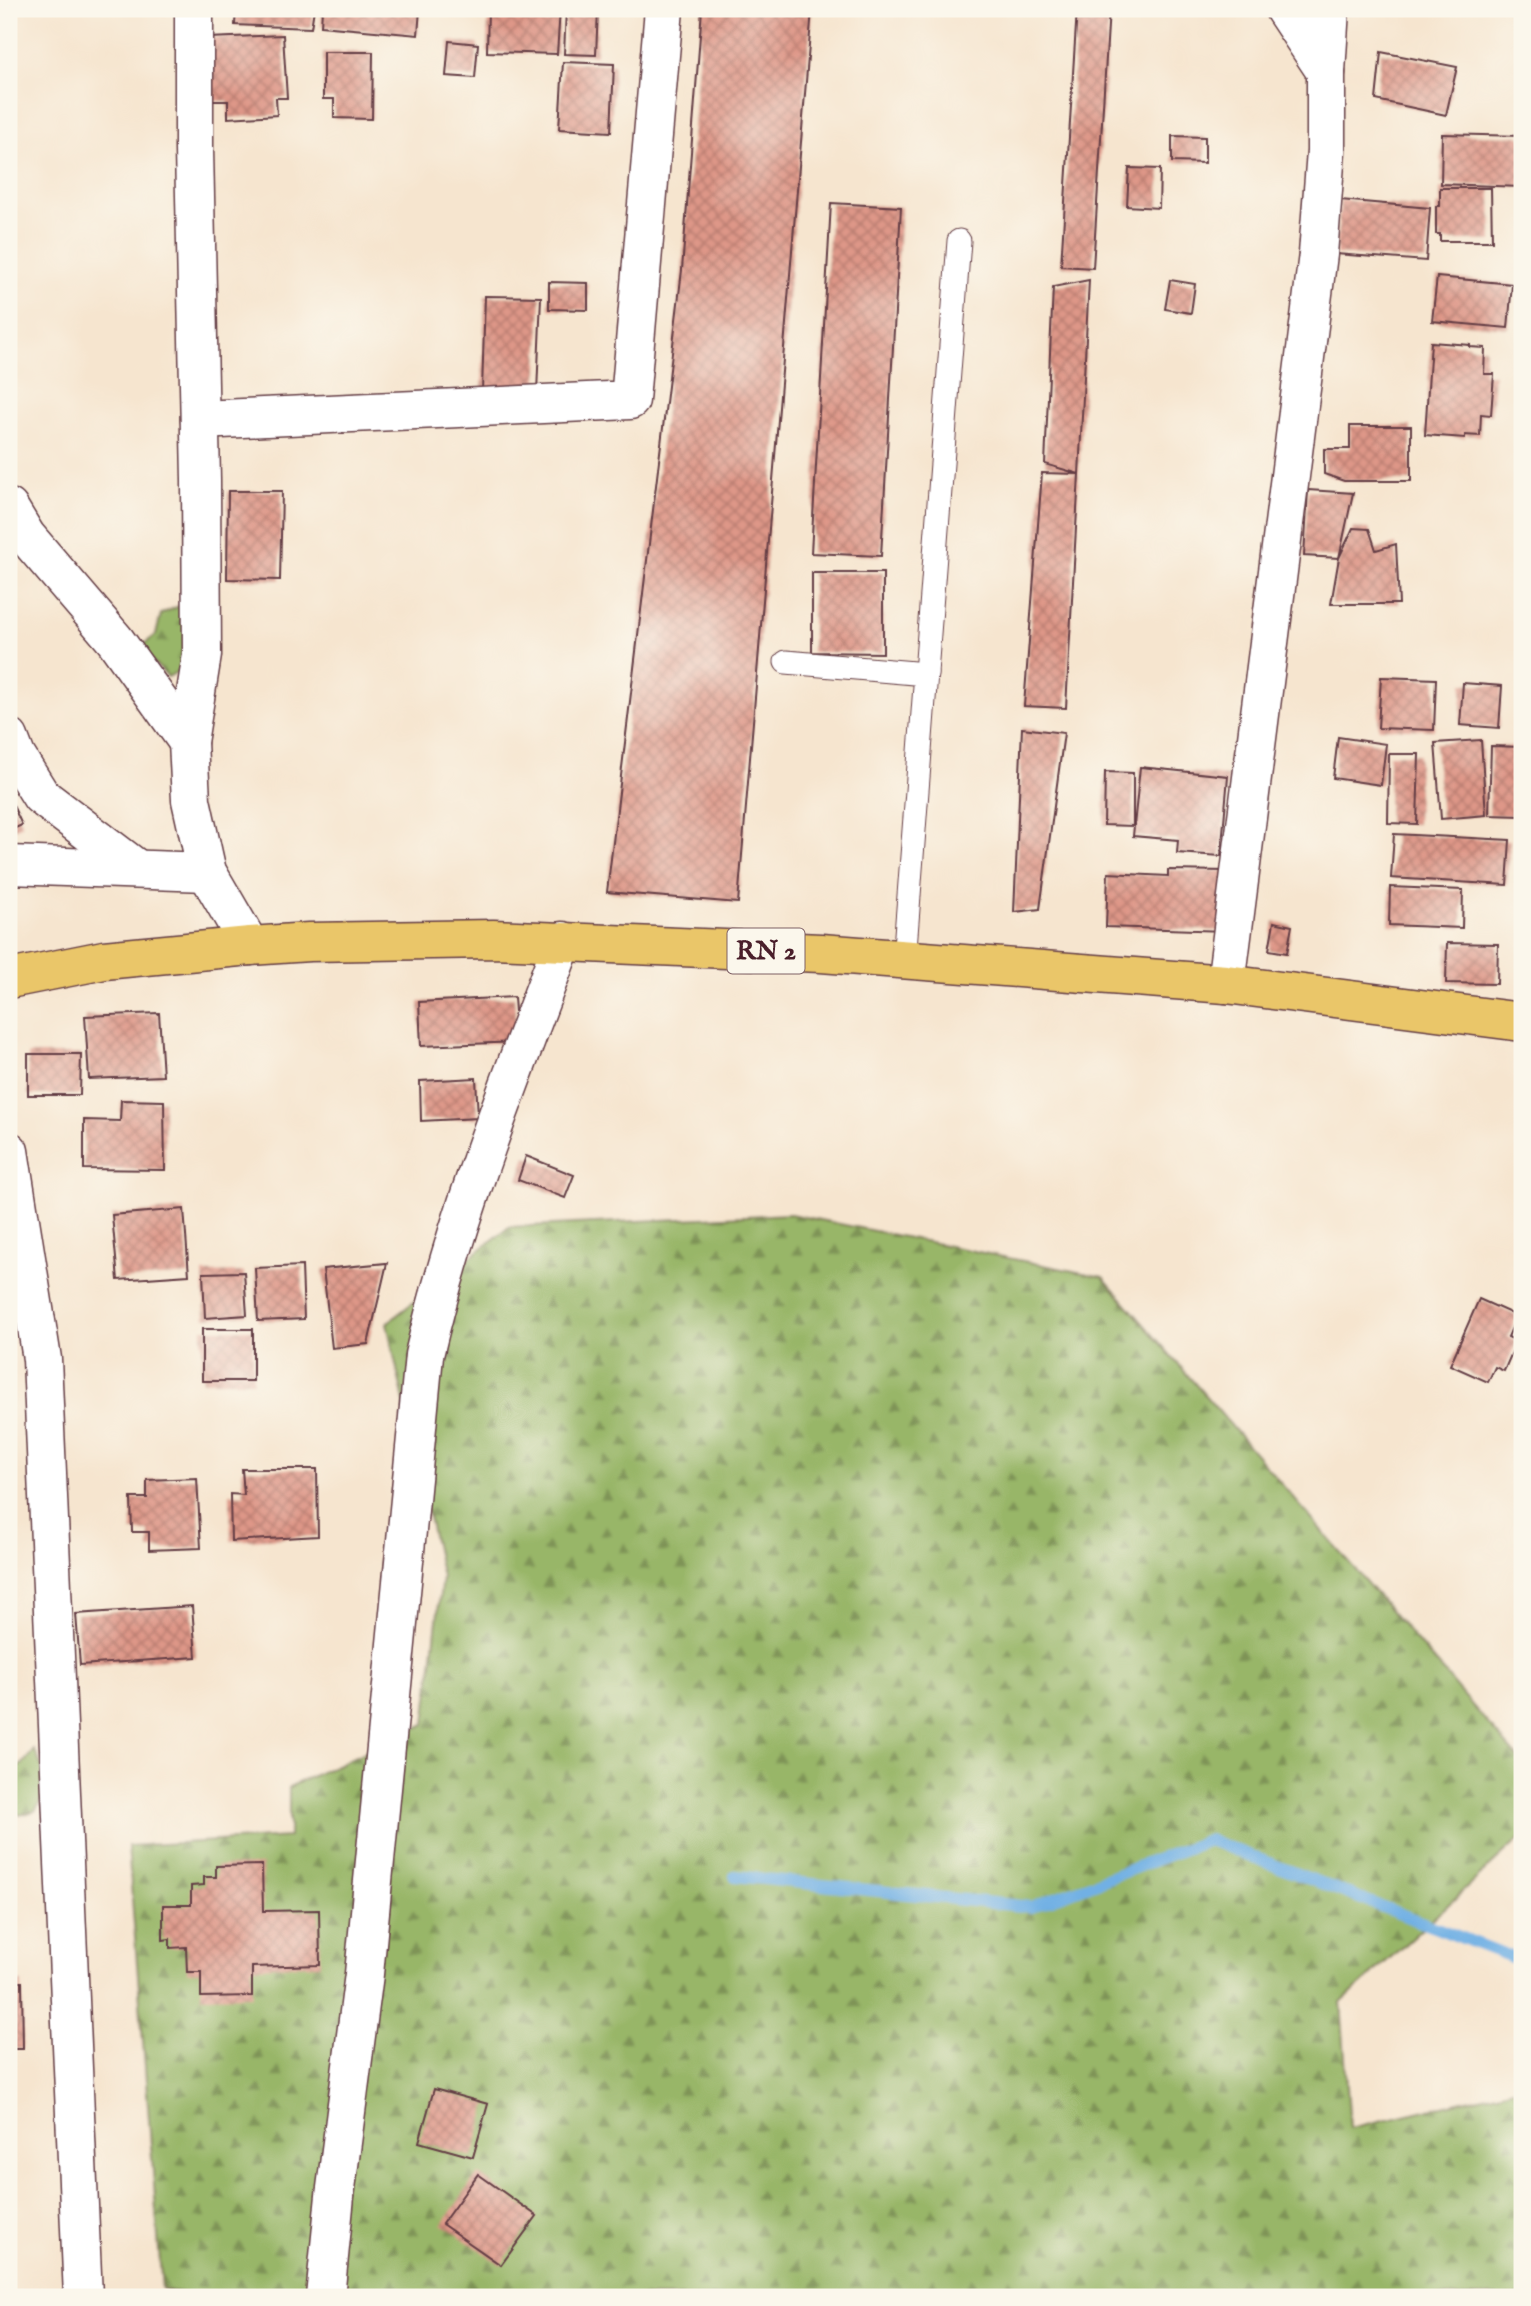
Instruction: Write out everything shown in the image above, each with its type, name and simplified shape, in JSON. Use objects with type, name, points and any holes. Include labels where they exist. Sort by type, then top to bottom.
[{"type":"highway","name":"RN 2","points":[[9,979],[104,960],[250,946],[309,942],[480,939],[563,941],[821,953],[1226,984],[1522,1022]]},
{"type":"street","points":[[194,9],[202,655],[188,742],[191,800],[207,872],[250,946]]},
{"type":"street","points":[[200,420],[630,400],[664,9]]},
{"type":"street","points":[[1284,9],[1326,72]]},
{"type":"street","points":[[1226,984],[1318,254],[1326,150],[1326,72],[1330,9]]},
{"type":"street","points":[[9,508],[26,536],[115,640],[188,742]]},
{"type":"street","points":[[9,738],[16,756],[41,796],[137,869]]},
{"type":"street","points":[[9,864],[207,872]]},
{"type":"street","points":[[325,2297],[335,2196],[365,1973],[424,1355],[449,1259],[509,1083],[563,941]]},
{"type":"street","points":[[9,1152],[42,1359],[83,2297]]},
{"type":"lane","points":[[904,961],[959,241]]},
{"type":"lane","points":[[786,662],[926,674]]},
{"type":"green space","points":[[179,606],[191,617],[186,667],[168,677],[139,648],[156,635],[161,614]]},
{"type":"green space","points":[[790,1214],[1103,1277],[1522,1763],[1522,1837],[1341,2003],[1350,2128],[1522,2087],[1522,2297],[198,2297],[162,2289],[128,1846],[289,1837],[289,1787],[425,1724],[442,1577],[387,1323],[509,1227]]},
{"type":"green space","points":[[34,1750],[42,1767],[45,1787],[35,1811],[20,1815],[9,1810],[9,1769],[22,1765]]},
{"type":"building","points":[[236,9],[314,9],[311,28],[235,25]]},
{"type":"building","points":[[322,9],[420,9],[418,35],[321,26]]},
{"type":"building","points":[[488,9],[560,9],[557,54],[487,52]]},
{"type":"building","points":[[566,9],[598,9],[596,55],[564,54]]},
{"type":"building","points":[[702,9],[812,9],[738,903],[607,892],[682,270]]},
{"type":"building","points":[[1077,9],[1109,9],[1093,268],[1061,266]]},
{"type":"building","points":[[1134,9],[1156,9],[1155,15]]},
{"type":"building","points":[[283,35],[287,98],[276,98],[277,115],[228,118],[228,101],[211,101],[208,38]]},
{"type":"building","points":[[449,41],[478,44],[475,78],[446,76]]},
{"type":"building","points":[[323,52],[373,52],[372,119],[334,118],[334,99],[323,99]]},
{"type":"building","points":[[1381,52],[1457,67],[1446,115],[1376,100]]},
{"type":"building","points":[[563,62],[614,64],[611,132],[559,129]]},
{"type":"building","points":[[1442,134],[1522,136],[1522,187],[1441,184]]},
{"type":"building","points":[[1172,136],[1205,137],[1205,163],[1172,162]]},
{"type":"building","points":[[1129,168],[1160,169],[1159,208],[1127,206]]},
{"type":"building","points":[[1440,188],[1491,188],[1492,241],[1440,241],[1440,234],[1436,234],[1436,206],[1440,206]]},
{"type":"building","points":[[1340,200],[1430,208],[1426,261],[1336,254]]},
{"type":"building","points":[[831,203],[901,207],[881,556],[811,553]]},
{"type":"building","points":[[1437,277],[1512,284],[1508,328],[1432,321]]},
{"type":"building","points":[[1089,280],[1079,474],[1045,464],[1053,287]]},
{"type":"building","points":[[1170,280],[1195,284],[1191,313],[1165,309]]},
{"type":"building","points":[[549,282],[588,283],[588,310],[549,309]]},
{"type":"building","points":[[485,296],[541,297],[537,393],[482,391]]},
{"type":"building","points":[[1431,342],[1485,348],[1484,374],[1494,374],[1491,415],[1481,414],[1480,436],[1465,435],[1465,438],[1425,435]]},
{"type":"building","points":[[1350,426],[1411,426],[1411,481],[1344,481],[1324,474],[1324,449],[1350,449]]},
{"type":"building","points":[[1042,473],[1079,474],[1066,708],[1024,706]]},
{"type":"building","points":[[1308,490],[1353,493],[1339,558],[1304,556]]},
{"type":"building","points":[[228,491],[282,491],[280,580],[227,579]]},
{"type":"building","points":[[1353,528],[1369,529],[1376,550],[1396,544],[1399,604],[1331,604],[1339,558]]},
{"type":"building","points":[[812,573],[883,573],[883,653],[812,652]]},
{"type":"building","points":[[1381,677],[1436,679],[1434,730],[1378,728]]},
{"type":"building","points":[[1463,683],[1502,686],[1499,728],[1460,725]]},
{"type":"building","points":[[1022,728],[1064,733],[1040,909],[1014,912]]},
{"type":"building","points":[[1338,737],[1386,744],[1381,785],[1333,778]]},
{"type":"building","points":[[1481,740],[1486,815],[1441,819],[1435,743]]},
{"type":"building","points":[[1491,746],[1522,747],[1522,816],[1489,815]]},
{"type":"building","points":[[1389,754],[1419,754],[1417,824],[1388,823]]},
{"type":"building","points":[[1140,767],[1228,776],[1221,856],[1177,853],[1178,840],[1133,836]]},
{"type":"building","points":[[1105,772],[1133,773],[1133,826],[1104,825]]},
{"type":"building","points":[[9,797],[22,825],[9,831]]},
{"type":"building","points":[[1394,834],[1510,840],[1507,885],[1391,878]]},
{"type":"building","points":[[1168,870],[1227,871],[1225,931],[1106,927],[1108,873],[1168,876]]},
{"type":"building","points":[[1390,887],[1463,890],[1462,928],[1389,925]]},
{"type":"building","points":[[1274,922],[1292,926],[1287,953],[1269,950]]},
{"type":"building","points":[[1447,943],[1498,944],[1497,984],[1446,983]]},
{"type":"building","points":[[514,997],[517,1042],[421,1046],[419,1002]]},
{"type":"building","points":[[159,1013],[163,1076],[89,1079],[85,1016]]},
{"type":"building","points":[[28,1054],[81,1054],[80,1095],[28,1095]]},
{"type":"building","points":[[476,1078],[478,1118],[421,1121],[420,1081]]},
{"type":"building","points":[[121,1100],[164,1101],[165,1170],[84,1169],[84,1120],[120,1121]]},
{"type":"building","points":[[526,1156],[574,1175],[565,1198],[518,1180]]},
{"type":"building","points":[[184,1209],[189,1275],[118,1280],[112,1215]]},
{"type":"building","points":[[387,1263],[368,1344],[332,1348],[323,1269]]},
{"type":"building","points":[[302,1266],[304,1319],[258,1321],[255,1268]]},
{"type":"building","points":[[244,1272],[247,1315],[205,1318],[203,1273]]},
{"type":"building","points":[[1479,1299],[1517,1316],[1508,1337],[1517,1341],[1504,1371],[1495,1367],[1488,1382],[1450,1365]]},
{"type":"building","points":[[202,1329],[253,1329],[253,1381],[202,1381]]},
{"type":"building","points":[[242,1469],[317,1469],[318,1536],[231,1541],[230,1494],[244,1495]]},
{"type":"building","points":[[197,1478],[201,1548],[149,1550],[149,1532],[132,1532],[131,1498],[147,1498],[147,1480]]},
{"type":"building","points":[[192,1606],[196,1657],[80,1665],[76,1614]]},
{"type":"building","points":[[262,1865],[263,1911],[319,1910],[320,1965],[252,1967],[252,1996],[201,1997],[201,1972],[187,1972],[186,1947],[170,1948],[170,1939],[163,1940],[163,1905],[191,1905],[191,1886],[204,1885],[204,1877],[216,1877],[216,1866]]},
{"type":"building","points":[[9,1982],[22,1982],[23,2049],[9,2049]]},
{"type":"building","points":[[434,2089],[488,2104],[473,2157],[419,2142]]},
{"type":"building","points":[[478,2174],[537,2216],[501,2265],[442,2224]]},
{"type":"waterway","points":[[735,1876],[1031,1907],[1209,1840],[1522,1961]]}]
